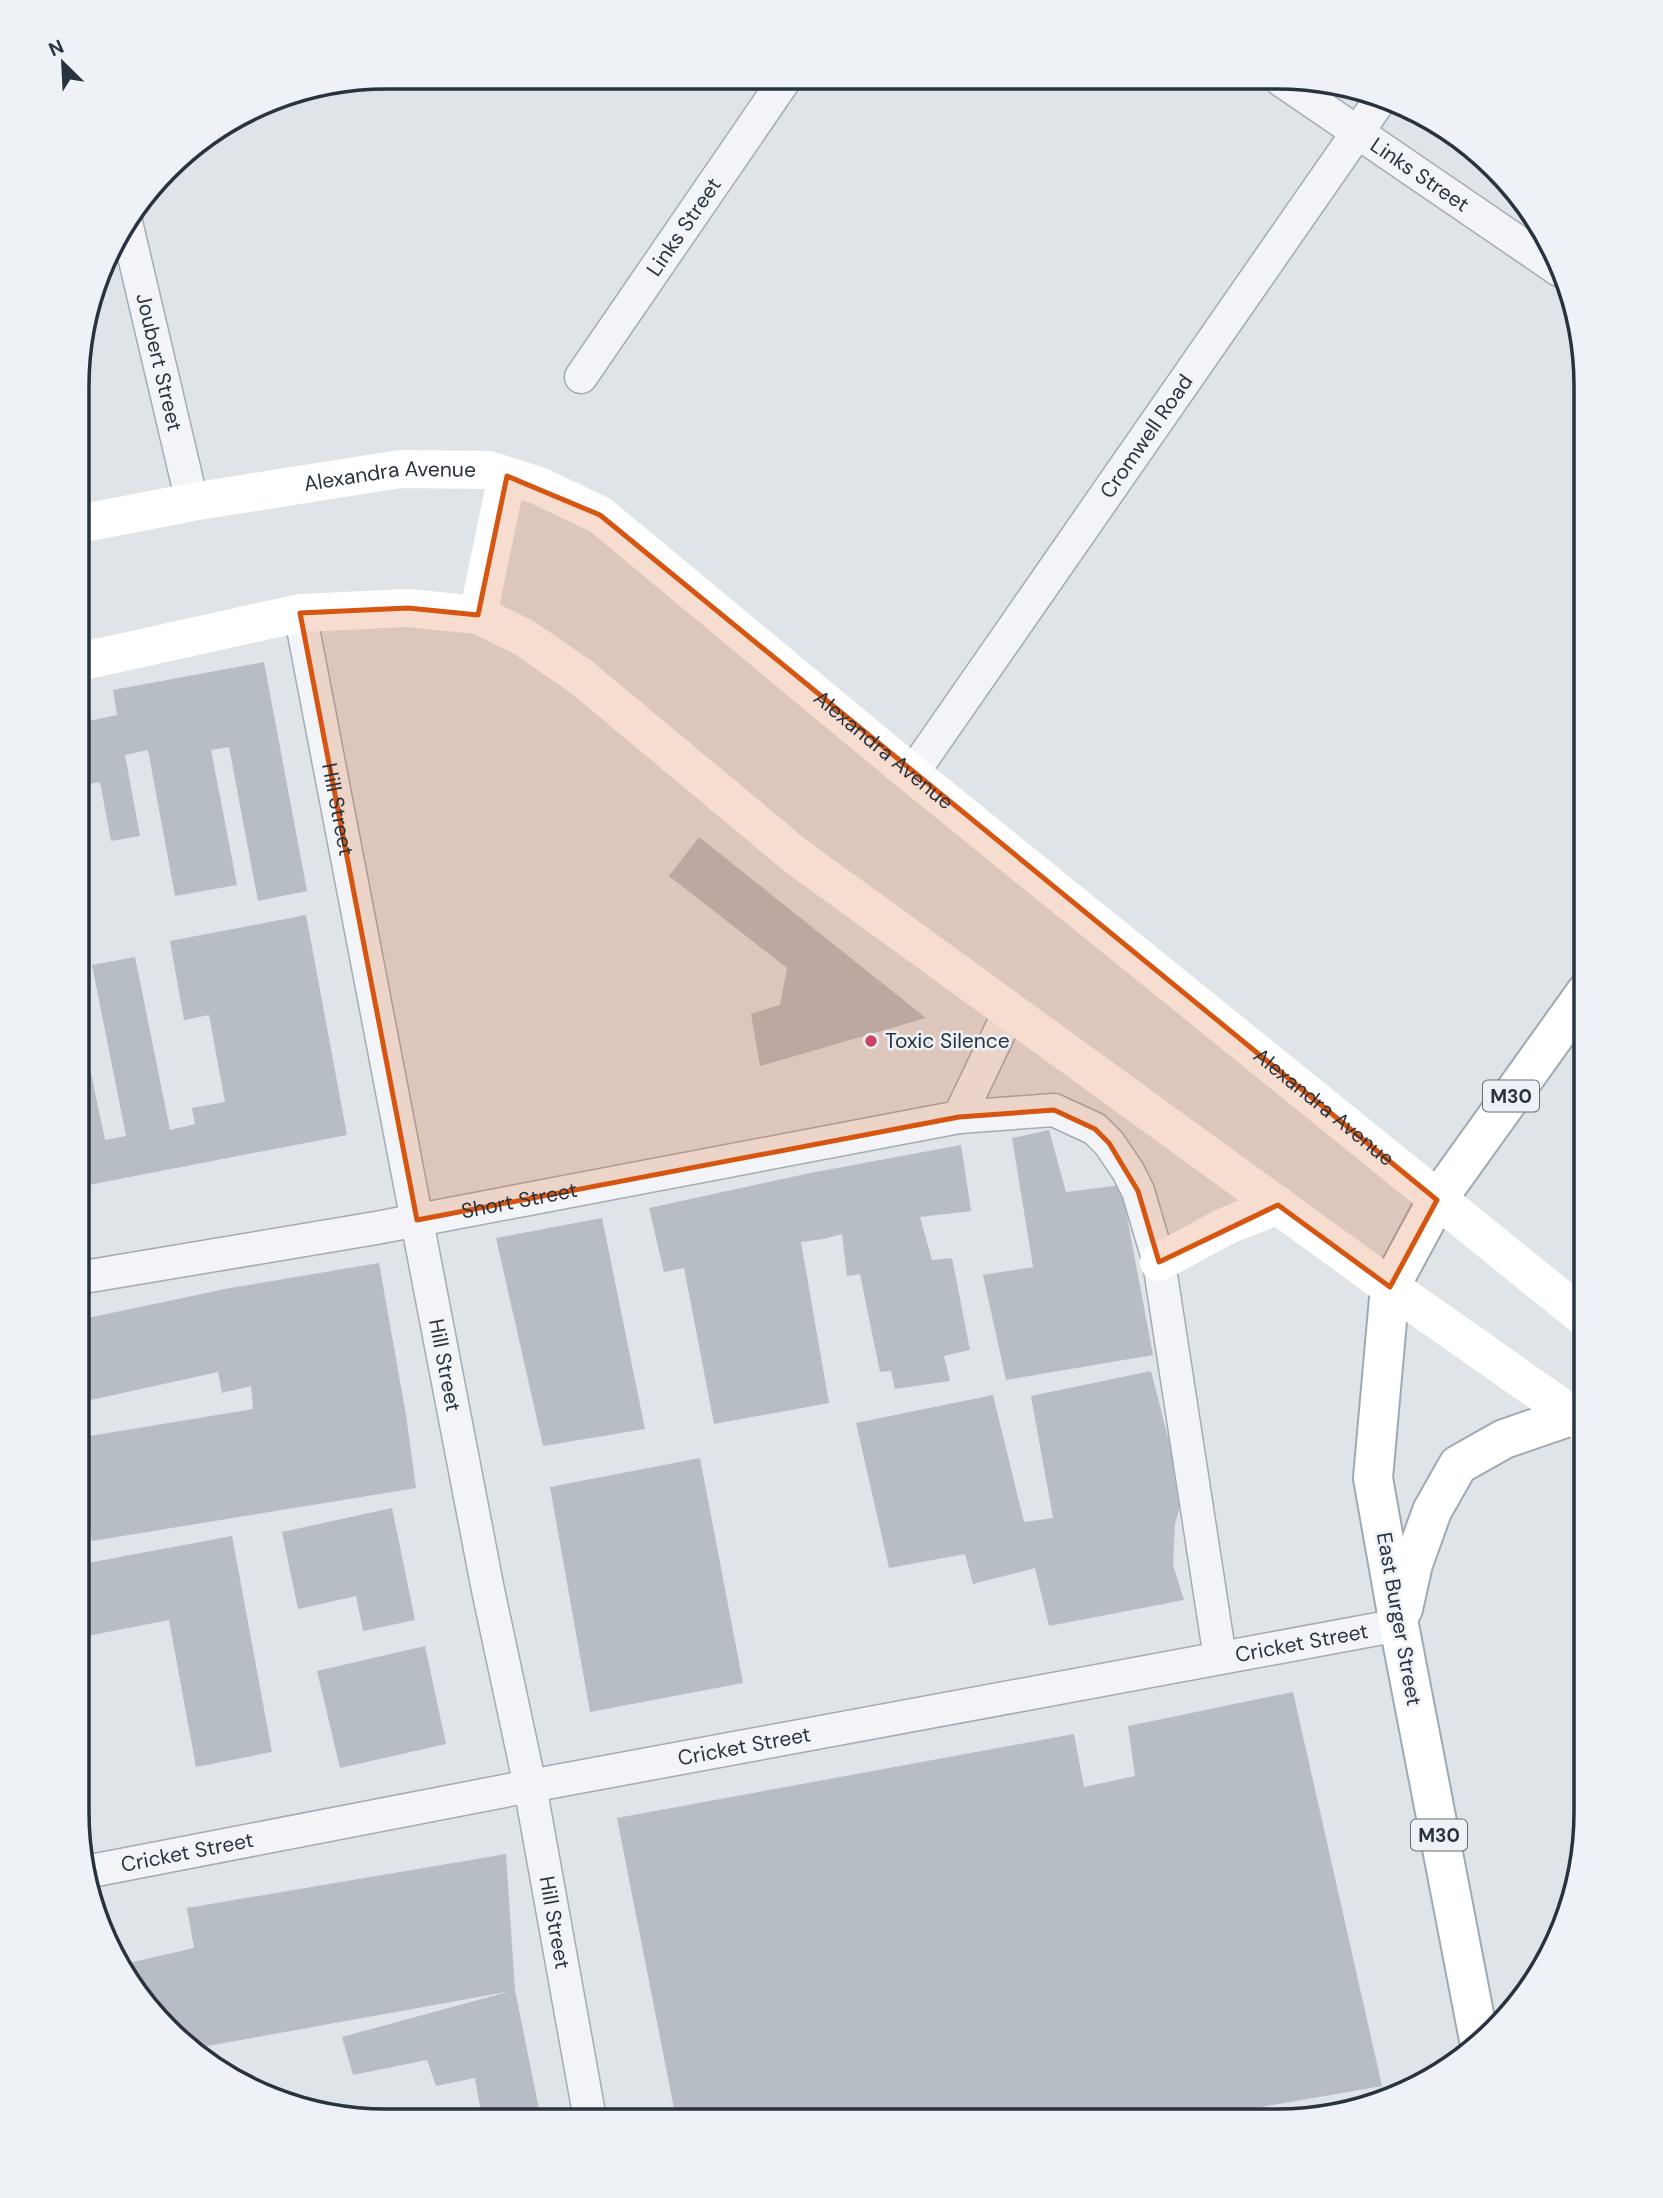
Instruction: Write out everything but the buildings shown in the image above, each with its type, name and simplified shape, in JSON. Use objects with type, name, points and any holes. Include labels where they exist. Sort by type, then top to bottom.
[{"type":"main road","name":"Alexandra Avenue","points":[[89,522],[192,502],[400,469],[489,470],[539,486],[600,515],[912,774],[1574,1309]]},
{"type":"main road","points":[[478,615],[507,476]]},
{"type":"main road","points":[[89,660],[300,613],[408,608],[478,615],[523,637],[580,676],[796,856],[1390,1287],[1574,1416]]},
{"type":"main road","name":"M30","points":[[1437,1200],[1574,1009]]},
{"type":"main road","name":"East Burger Street","points":[[1437,1200],[1390,1287],[1373,1478],[1476,2032]]},
{"type":"main road","points":[[1159,1262],[1226,1226],[1278,1205]]},
{"type":"main road","points":[[1399,1625],[1413,1564],[1432,1511],[1458,1465],[1504,1438],[1574,1421]]},
{"type":"street","name":"Links Street","points":[[581,377],[778,89]]},
{"type":"street","name":"Links Street","points":[[1295,90],[1546,261]]},
{"type":"street","name":"Cromwell Road","points":[[912,774],[1375,106]]},
{"type":"street","name":"Joubert Street","points":[[130,237],[192,502]]},
{"type":"street","name":"Hill Street","points":[[300,613],[488,1590],[530,1786],[588,2109]]},
{"type":"street","points":[[959,1117],[1010,1010]]},
{"type":"street","name":"Short Street","points":[[89,1276],[417,1220],[959,1117],[1055,1110],[1095,1129],[1110,1143],[1138,1191],[1159,1262]]},
{"type":"street","points":[[1159,1262],[1220,1658]]},
{"type":"street","name":"Cricket Street","points":[[95,1870],[530,1786],[1399,1625]]},
{"type":"highlighted area","points":[[507,476],[600,515],[1437,1200],[1390,1287],[1278,1205],[1159,1262],[1138,1191],[1109,1143],[1095,1129],[1054,1110],[959,1117],[417,1220],[300,613],[408,608],[478,615]]},
{"type":"place","name":"Toxic Silence","points":[[871,1041]]}]
